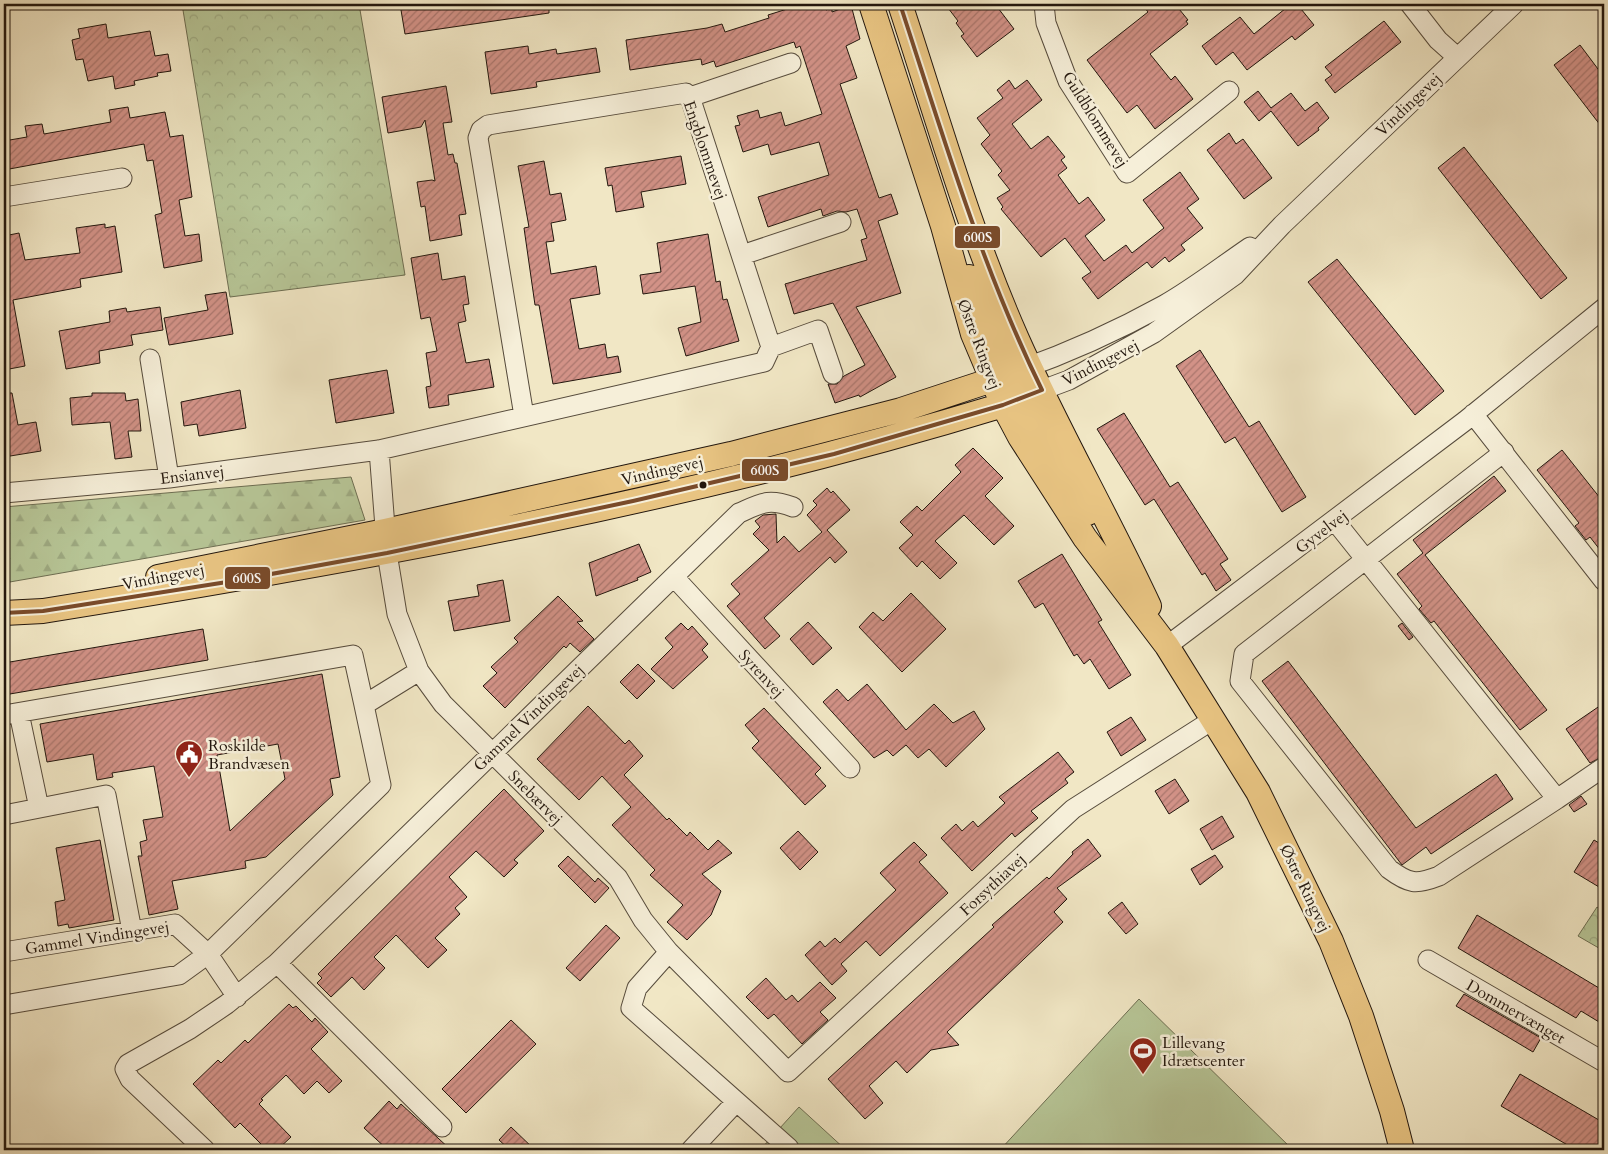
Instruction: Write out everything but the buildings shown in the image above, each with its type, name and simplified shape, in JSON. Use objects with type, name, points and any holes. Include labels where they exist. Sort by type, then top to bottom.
[{"type":"main road","name":"Østre Ringvej","points":[[871,4],[943,226],[973,334],[1011,373],[1023,397],[1020,437],[1085,538],[1168,646],[1258,792],[1332,942],[1361,1016],[1392,1111],[1402,1150]]},
{"type":"main road","name":"Østre Ringvej","points":[[900,4],[974,234],[1011,373],[1023,397],[1137,580],[1168,646]]},
{"type":"main road","name":"Vindingevej","points":[[386,542],[901,410],[1011,373]]},
{"type":"main road","name":"Vindingevej","points":[[4,611],[52,610],[386,542],[633,502],[834,454],[1023,397]]},
{"type":"street","name":"Guldblommevej","points":[[1044,4],[1046,22],[1068,81],[1126,173],[1228,91]]},
{"type":"street","points":[[1410,4],[1438,40],[1457,57]]},
{"type":"street","name":"Vindingevej","points":[[1023,397],[1069,380],[1154,333],[1193,307],[1235,275],[1282,225],[1514,4]]},
{"type":"street","points":[[690,97],[791,63]]},
{"type":"street","name":"Engblommevej","points":[[524,416],[478,138],[481,130],[488,125],[686,93],[690,97],[771,347]]},
{"type":"street","points":[[4,197],[122,178]]},
{"type":"street","points":[[742,255],[841,222]]},
{"type":"street","name":"Vindingevej","points":[[1011,373],[1094,340],[1166,304],[1282,225]]},
{"type":"street","name":"Gyvelvej","points":[[1168,646],[1473,414],[1604,308]]},
{"type":"street","points":[[386,542],[379,450],[764,362],[771,347],[818,330],[833,374]]},
{"type":"street","points":[[150,359],[169,478]]},
{"type":"street","points":[[1473,414],[1604,581]]},
{"type":"street","name":"Ensianvej","points":[[4,493],[169,478],[379,450]]},
{"type":"street","points":[[1504,452],[1244,654],[1240,682],[1389,869],[1403,880],[1421,883],[1439,876],[1604,767]]},
{"type":"street","name":"Gammel Vindingevej","points":[[205,1150],[130,1079],[125,1069],[132,1059],[190,1029],[237,997],[276,962],[739,513],[766,501],[780,502],[793,507]]},
{"type":"street","points":[[1334,521],[1556,799]]},
{"type":"street","name":"Snebærvej","points":[[386,542],[398,614],[419,671],[443,704],[618,878],[644,920],[669,952],[788,1072]]},
{"type":"street","name":"Syrenvej","points":[[674,577],[850,768]]},
{"type":"street","points":[[4,1005],[179,975],[208,954],[381,785],[353,655],[11,714],[39,808]]},
{"type":"street","points":[[364,705],[419,671]]},
{"type":"street","name":"Forsythiavej","points":[[788,1072],[1073,809],[1214,719]]},
{"type":"street","points":[[4,814],[106,795],[132,931]]},
{"type":"street","name":"Gammel Vindingevej","points":[[4,952],[176,924],[208,954],[237,997]]},
{"type":"street","points":[[669,952],[637,988],[631,1008],[789,1148]]},
{"type":"street","name":"Dommervænget","points":[[1428,960],[1604,1062]]},
{"type":"street","points":[[276,962],[442,1127]]},
{"type":"street","points":[[691,1150],[736,1102]]},
{"type":"green space","points":[[182,4],[359,4],[405,275],[230,297]]},
{"type":"green space","points":[[351,477],[365,520],[4,583],[4,507]]},
{"type":"green space","points":[[1597,907],[1604,912],[1604,951],[1578,936]]},
{"type":"green space","name":"Lillevang Idrætscenter","points":[[1139,999],[1293,1150],[1000,1150]]},
{"type":"green space","points":[[799,1107],[846,1150],[760,1150]]},
{"type":"transit line","name":"600S","points":[[4,613],[43,611],[227,582],[387,553],[633,501],[834,454],[1003,405],[1042,390],[1000,296],[964,200],[900,4]]},
{"type":"place","name":"Roskilde Brandvæsen","points":[[189,778]]},
{"type":"place","name":"Lillevang Idrætscenter","points":[[1143,1075]]}]
